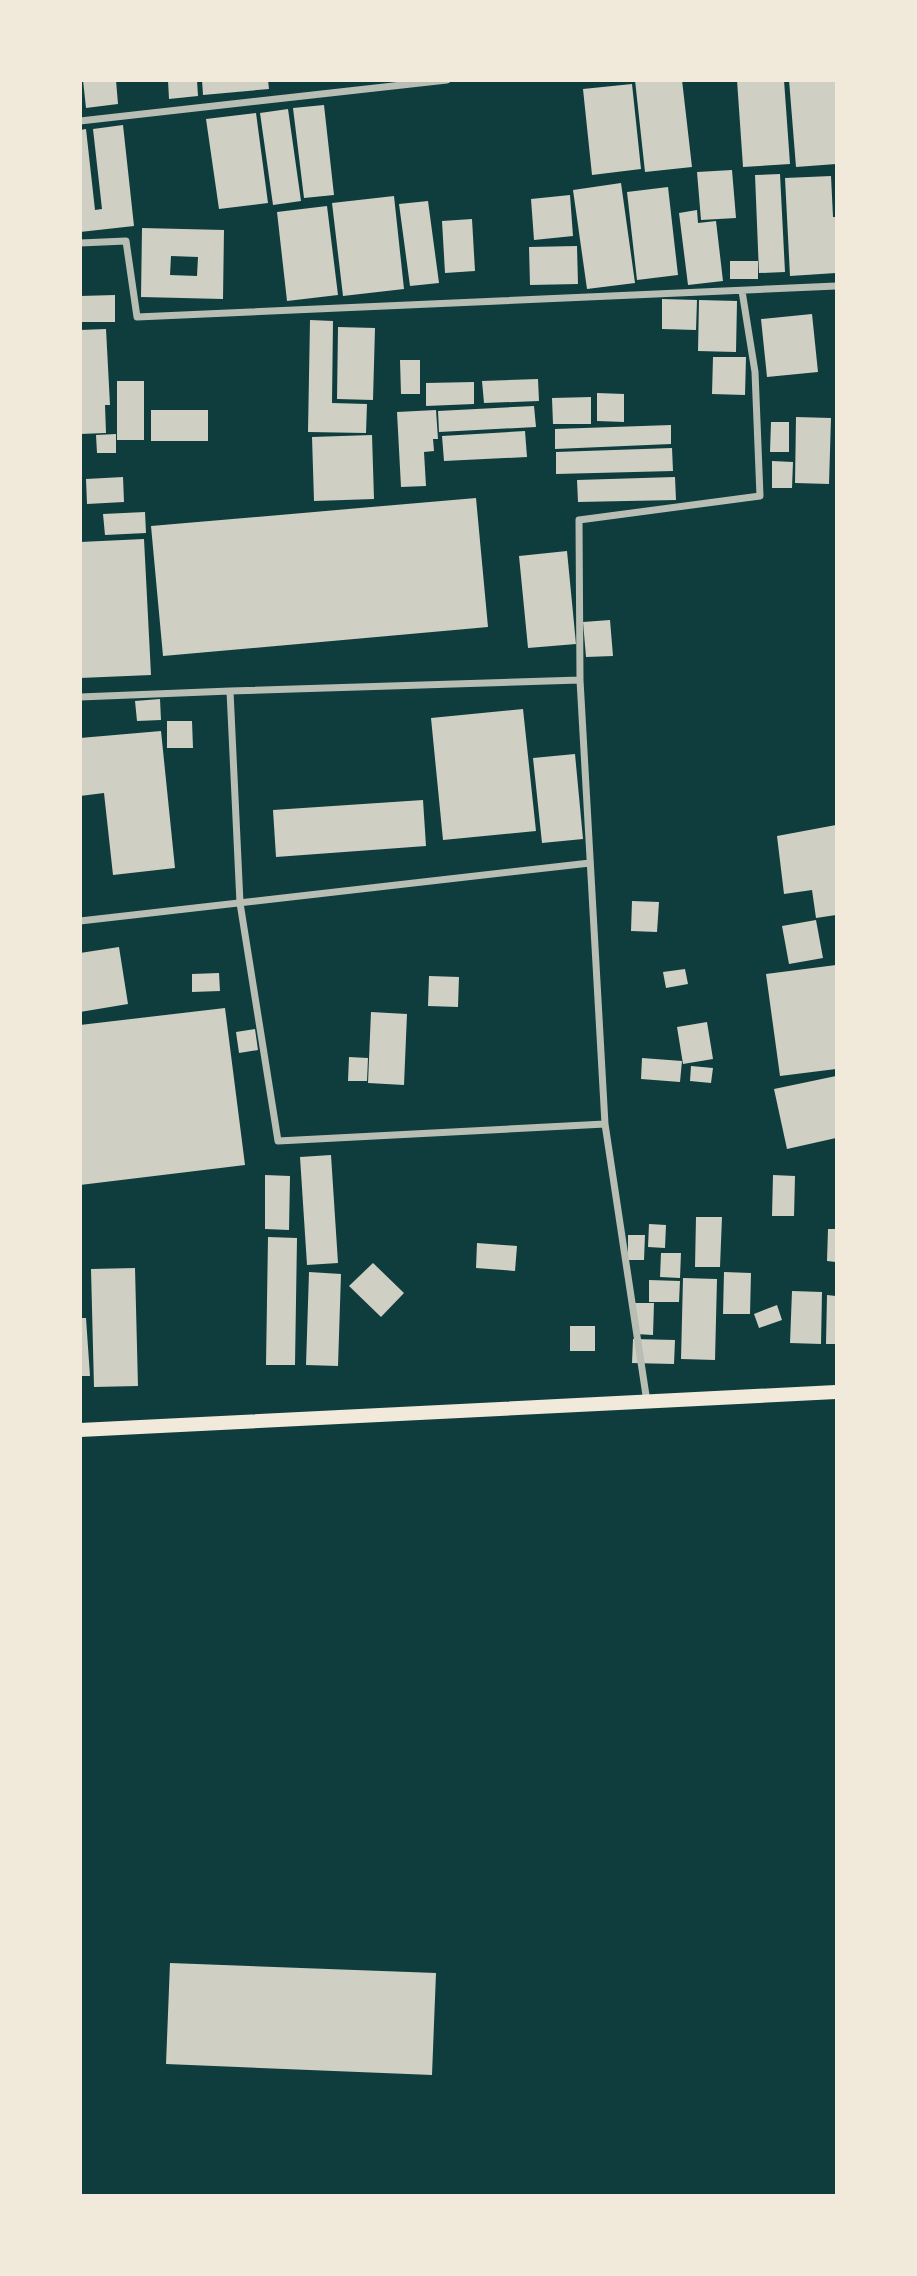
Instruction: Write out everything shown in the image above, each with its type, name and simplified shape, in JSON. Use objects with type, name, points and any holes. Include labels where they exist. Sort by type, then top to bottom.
[{"type":"main road","points":[[80,1430],[836,1392]]},
{"type":"street","points":[[80,121],[447,80]]},
{"type":"street","points":[[80,243],[126,241],[137,317],[836,286]]},
{"type":"street","points":[[647,1402],[606,1124],[580,680],[579,520],[760,496],[755,372],[742,291]]},
{"type":"street","points":[[80,697],[580,680]]},
{"type":"street","points":[[230,691],[240,903],[278,1141],[606,1124]]},
{"type":"street","points":[[80,921],[590,863]]},
{"type":"building","points":[[83,80],[116,80],[118,104],[86,108]]},
{"type":"building","points":[[168,80],[197,80],[198,96],[169,99]]},
{"type":"building","points":[[202,80],[268,80],[269,89],[203,95]]},
{"type":"building","points":[[635,80],[682,80],[692,167],[645,172]]},
{"type":"building","points":[[737,80],[784,80],[790,164],[743,167]]},
{"type":"building","points":[[789,80],[836,80],[836,164],[796,167]]},
{"type":"building","points":[[632,84],[641,169],[592,175],[583,89]]},
{"type":"building","points":[[324,105],[334,195],[304,198],[293,108]]},
{"type":"building","points":[[288,109],[301,201],[273,205],[260,113]]},
{"type":"building","points":[[256,113],[268,203],[219,209],[206,119]]},
{"type":"building","points":[[123,125],[134,226],[80,232],[80,130],[86,129],[95,210],[102,209],[93,129]]},
{"type":"building","points":[[732,170],[736,218],[701,220],[697,172]]},
{"type":"building","points":[[780,174],[785,272],[759,273],[755,175]]},
{"type":"building","points":[[831,176],[833,217],[836,217],[836,273],[790,276],[785,178]]},
{"type":"building","points":[[621,183],[635,283],[587,289],[573,190]]},
{"type":"building","points":[[668,187],[678,275],[637,280],[627,192]]},
{"type":"building","points":[[570,195],[573,236],[534,240],[531,199]]},
{"type":"building","points":[[394,196],[404,289],[343,296],[332,203]]},
{"type":"building","points":[[428,201],[439,283],[410,286],[399,204]]},
{"type":"building","points":[[327,206],[338,295],[287,301],[277,212]]},
{"type":"building","points":[[697,210],[698,223],[716,221],[723,281],[688,285],[679,213]]},
{"type":"building","points":[[472,219],[475,271],[445,273],[442,221]]},
{"type":"building","points":[[142,228],[224,230],[223,299],[141,297]],"holes":[[[171,256],[198,257],[197,276],[170,275]]]},
{"type":"building","points":[[577,246],[578,284],[530,285],[529,247]]},
{"type":"building","points":[[730,261],[758,261],[758,279],[730,279]]},
{"type":"building","points":[[115,295],[115,322],[80,322],[80,296]]},
{"type":"building","points":[[662,299],[697,300],[696,330],[662,329]]},
{"type":"building","points":[[699,300],[737,301],[736,352],[698,351]]},
{"type":"building","points":[[812,314],[818,372],[767,377],[761,319]]},
{"type":"building","points":[[310,320],[333,321],[332,403],[367,404],[366,433],[308,432]]},
{"type":"building","points":[[338,327],[375,328],[373,400],[337,399]]},
{"type":"building","points":[[106,329],[110,405],[105,405],[106,433],[80,434],[80,330]]},
{"type":"building","points":[[713,357],[746,357],[745,395],[712,394]]},
{"type":"building","points":[[400,360],[420,360],[420,394],[401,394]]},
{"type":"building","points":[[538,379],[539,401],[484,403],[482,381]]},
{"type":"building","points":[[117,381],[144,381],[144,440],[117,440]]},
{"type":"building","points":[[474,382],[474,404],[426,406],[426,383]]},
{"type":"building","points":[[597,393],[624,394],[624,422],[597,421]]},
{"type":"building","points":[[591,397],[591,424],[553,424],[552,398]]},
{"type":"building","points":[[534,406],[536,427],[439,432],[438,411]]},
{"type":"building","points":[[151,410],[208,410],[208,441],[151,441]]},
{"type":"building","points":[[436,410],[438,439],[433,439],[434,451],[424,452],[426,486],[401,487],[397,412]]},
{"type":"building","points":[[796,417],[831,418],[829,484],[795,483]]},
{"type":"building","points":[[771,422],[789,422],[789,452],[770,452]]},
{"type":"building","points":[[671,425],[671,444],[555,449],[555,429]]},
{"type":"building","points":[[525,431],[527,457],[444,461],[442,436]]},
{"type":"building","points":[[116,434],[116,453],[97,453],[96,435]]},
{"type":"building","points":[[372,435],[374,499],[314,501],[312,437]]},
{"type":"building","points":[[672,448],[673,471],[556,474],[556,452]]},
{"type":"building","points":[[772,461],[793,462],[792,488],[772,488]]},
{"type":"building","points":[[123,477],[124,502],[87,504],[86,479]]},
{"type":"building","points":[[675,477],[676,500],[578,502],[577,480]]},
{"type":"building","points":[[476,498],[488,627],[163,656],[151,526]]},
{"type":"building","points":[[145,512],[146,533],[105,535],[103,514]]},
{"type":"building","points":[[144,539],[151,675],[80,678],[80,542]]},
{"type":"building","points":[[567,551],[576,644],[528,648],[519,556]]},
{"type":"building","points":[[610,620],[613,656],[586,657],[583,622]]},
{"type":"building","points":[[160,699],[161,720],[137,721],[135,701]]},
{"type":"building","points":[[523,709],[536,831],[443,840],[431,718]]},
{"type":"building","points":[[167,721],[192,721],[193,748],[167,748]]},
{"type":"building","points":[[161,731],[175,868],[113,875],[104,793],[80,796],[80,738]]},
{"type":"building","points":[[575,754],[583,839],[542,843],[533,758]]},
{"type":"building","points":[[423,800],[426,846],[276,857],[273,810]]},
{"type":"building","points":[[836,825],[836,915],[816,918],[812,890],[784,894],[777,836]]},
{"type":"building","points":[[632,901],[659,902],[657,932],[631,931]]},
{"type":"building","points":[[816,920],[823,958],[789,964],[782,926]]},
{"type":"building","points":[[119,947],[128,1004],[80,1012],[80,953]]},
{"type":"building","points":[[836,965],[836,1069],[780,1076],[766,974]]},
{"type":"building","points":[[685,969],[688,984],[666,988],[663,972]]},
{"type":"building","points":[[219,973],[220,991],[192,992],[192,974]]},
{"type":"building","points":[[429,976],[459,977],[458,1007],[428,1006]]},
{"type":"building","points":[[225,1008],[245,1165],[80,1185],[80,1025]]},
{"type":"building","points":[[371,1012],[407,1014],[404,1085],[368,1083]]},
{"type":"building","points":[[707,1022],[713,1059],[683,1064],[677,1027]]},
{"type":"building","points":[[255,1029],[258,1050],[239,1053],[236,1032]]},
{"type":"building","points":[[349,1057],[368,1058],[367,1081],[348,1081]]},
{"type":"building","points":[[642,1058],[682,1061],[680,1082],[641,1079]]},
{"type":"building","points":[[691,1066],[713,1068],[711,1083],[690,1081]]},
{"type":"building","points":[[836,1076],[836,1138],[787,1149],[774,1089]]},
{"type":"building","points":[[331,1155],[338,1263],[307,1265],[300,1157]]},
{"type":"building","points":[[265,1175],[290,1176],[289,1230],[265,1229]]},
{"type":"building","points":[[773,1175],[795,1176],[794,1216],[772,1216]]},
{"type":"building","points":[[696,1217],[722,1217],[720,1267],[695,1267]]},
{"type":"building","points":[[649,1224],[666,1225],[665,1248],[648,1247]]},
{"type":"building","points":[[828,1229],[836,1229],[836,1262],[827,1261]]},
{"type":"building","points":[[628,1235],[645,1235],[644,1260],[628,1260]]},
{"type":"building","points":[[268,1237],[297,1238],[295,1365],[266,1365]]},
{"type":"building","points":[[477,1243],[517,1246],[515,1271],[476,1268]]},
{"type":"building","points":[[661,1253],[681,1253],[680,1278],[660,1277]]},
{"type":"building","points":[[373,1263],[404,1293],[381,1317],[349,1286]]},
{"type":"building","points":[[135,1268],[138,1386],[94,1387],[91,1269]]},
{"type":"building","points":[[309,1272],[341,1274],[338,1366],[306,1365]]},
{"type":"building","points":[[724,1272],[751,1273],[750,1314],[723,1314]]},
{"type":"building","points":[[683,1278],[717,1279],[715,1360],[681,1359]]},
{"type":"building","points":[[649,1280],[680,1281],[679,1302],[649,1302]]},
{"type":"building","points":[[792,1291],[822,1292],[821,1344],[790,1343]]},
{"type":"building","points":[[827,1295],[836,1296],[836,1344],[826,1344]]},
{"type":"building","points":[[635,1303],[654,1303],[653,1335],[635,1334]]},
{"type":"building","points":[[777,1305],[782,1320],[759,1328],[754,1314]]},
{"type":"building","points":[[80,1318],[86,1318],[90,1376],[80,1376]]},
{"type":"building","points":[[570,1326],[595,1326],[595,1351],[570,1351]]},
{"type":"building","points":[[633,1339],[675,1340],[674,1364],[632,1363]]},
{"type":"building","points":[[170,1963],[436,1973],[432,2075],[166,2064]]}]
